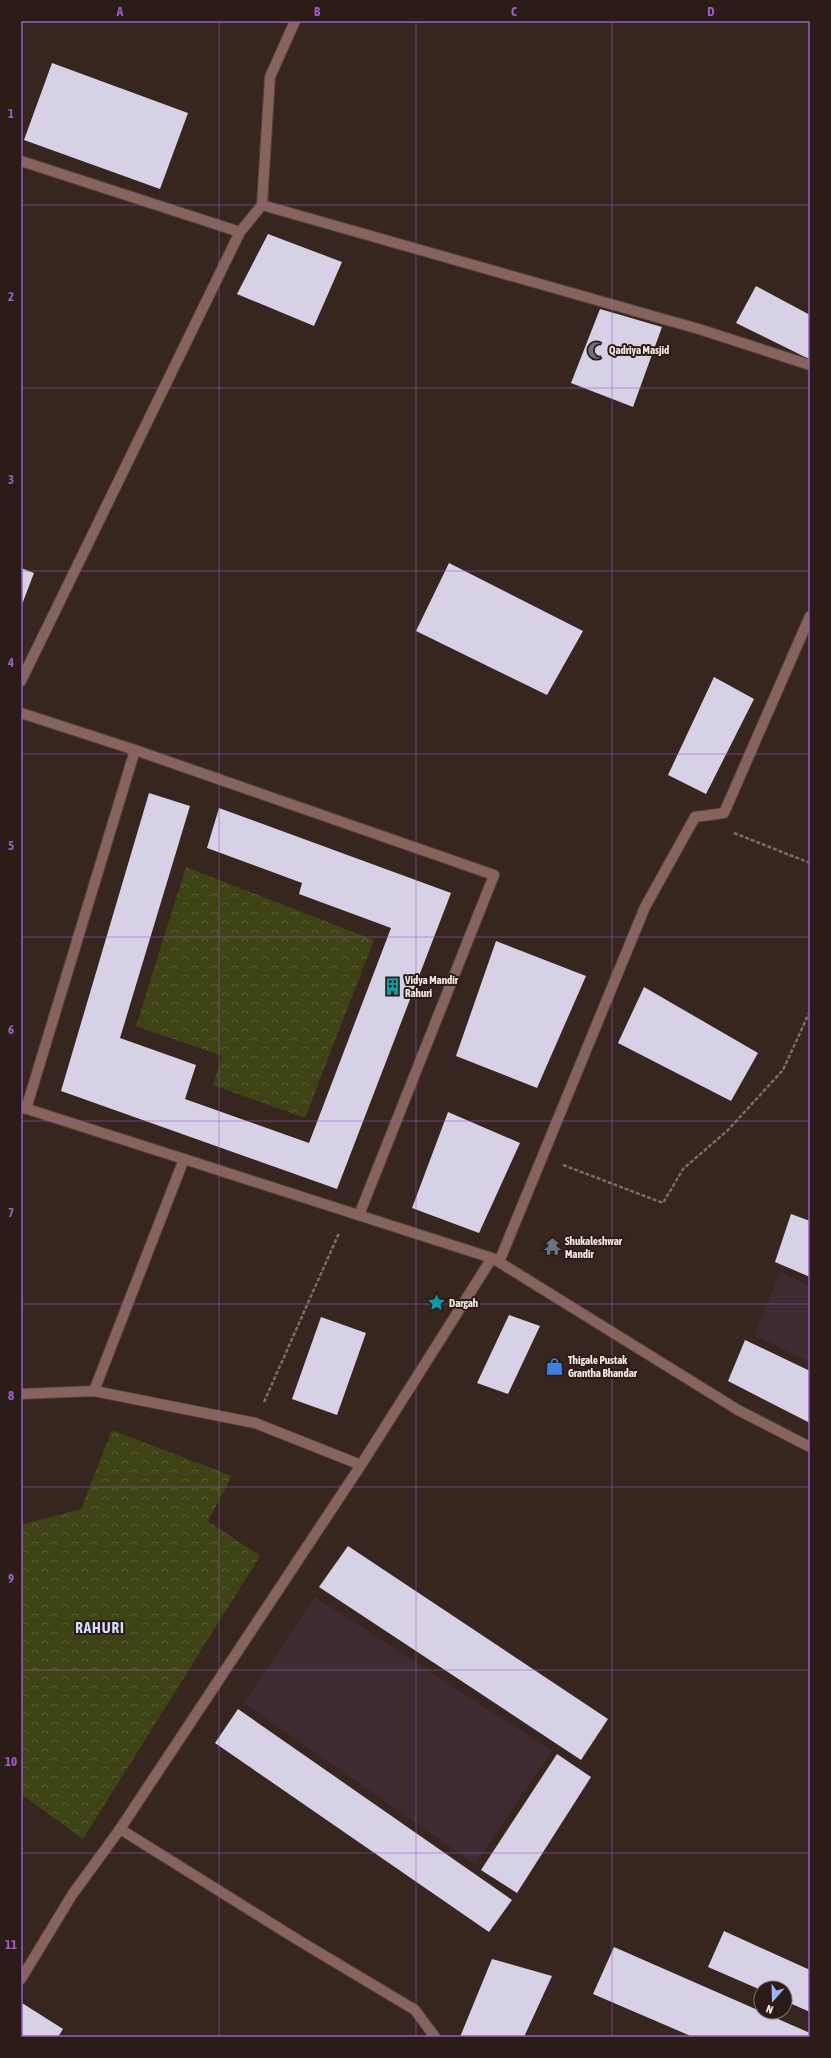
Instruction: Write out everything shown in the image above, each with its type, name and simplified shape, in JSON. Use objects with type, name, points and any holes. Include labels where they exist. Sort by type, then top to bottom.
[{"type":"street","points":[[21,681],[240,232],[262,205],[270,78],[295,21]]},
{"type":"street","points":[[21,161],[240,232]]},
{"type":"street","points":[[262,205],[702,330],[810,365]]},
{"type":"street","points":[[21,1979],[72,1895],[120,1829],[496,1260],[542,1156],[645,907],[695,817],[724,813],[810,616]]},
{"type":"street","points":[[21,713],[136,750],[494,875],[359,1215]]},
{"type":"street","points":[[136,750],[23,1108],[496,1260],[738,1410],[810,1447]]},
{"type":"street","points":[[94,1391],[184,1159]]},
{"type":"street","points":[[21,1394],[94,1391],[255,1423],[361,1465]]},
{"type":"street","points":[[120,1829],[298,1940],[415,2010],[435,2037]]},
{"type":"path","points":[[731,832],[810,863]]},
{"type":"path","points":[[542,1156],[663,1203],[683,1168],[728,1130],[783,1070],[810,1011]]},
{"type":"path","points":[[255,1423],[348,1212]]},
{"type":"shaded area","points":[[780,1272],[810,1286],[810,1362],[755,1335]]},
{"type":"shaded area","points":[[315,1597],[552,1751],[475,1864],[244,1703]]},
{"type":"green space","points":[[186,867],[374,940],[305,1118],[213,1085],[222,1056],[136,1026]]},
{"type":"green space","points":[[112,1430],[232,1476],[208,1521],[260,1556],[83,1839],[21,1794],[21,1525],[81,1509]]},
{"type":"building","points":[[52,63],[188,113],[160,189],[24,140]]},
{"type":"building","points":[[268,234],[342,262],[314,326],[237,294]]},
{"type":"building","points":[[756,286],[810,315],[809,359],[736,323]]},
{"type":"building","points":[[600,309],[662,327],[633,407],[571,383]]},
{"type":"building","points":[[449,563],[583,631],[547,695],[416,631]]},
{"type":"building","points":[[21,568],[34,573],[21,607]]},
{"type":"building","points":[[714,677],[754,699],[706,794],[668,775]]},
{"type":"building","name":"Vidya Mandir Rahuri","points":[[149,793],[190,806],[120,1038],[196,1065],[185,1099],[309,1143],[391,928],[299,894],[302,883],[207,848],[219,808],[451,893],[337,1189],[61,1091]]},
{"type":"building","points":[[496,941],[586,976],[537,1088],[456,1056]]},
{"type":"building","points":[[644,987],[758,1053],[731,1101],[618,1043]]},
{"type":"building","points":[[448,1112],[520,1143],[479,1233],[412,1208]]},
{"type":"building","points":[[791,1214],[810,1221],[810,1277],[775,1262]]},
{"type":"building","points":[[509,1315],[540,1326],[508,1394],[477,1383]]},
{"type":"building","points":[[321,1317],[366,1333],[337,1415],[292,1399]]},
{"type":"building","points":[[745,1340],[810,1371],[810,1423],[728,1381]]},
{"type":"building","points":[[348,1546],[608,1719],[581,1760],[319,1587]]},
{"type":"building","points":[[238,1709],[512,1900],[489,1932],[215,1743]]},
{"type":"building","points":[[557,1754],[591,1777],[517,1893],[481,1870]]},
{"type":"building","points":[[724,1931],[810,1970],[810,2012],[793,2005],[793,1980],[753,1980],[753,1987],[708,1967]]},
{"type":"building","points":[[614,1947],[753,2008],[753,2020],[780,2020],[810,2033],[810,2037],[693,2037],[593,1994]]},
{"type":"building","points":[[492,1959],[552,1976],[524,2037],[460,2037]]},
{"type":"building","points":[[22,2003],[63,2029],[58,2037],[21,2037]]},
{"type":"place","name":"Qadriya Masjid","points":[[596,350]]},
{"type":"place","name":"Vidya Mandir Rahuri","points":[[392,986]]},
{"type":"place","name":"Shukaleshwar Mandir","points":[[552,1247]]},
{"type":"place","name":"Dargah","points":[[436,1303]]},
{"type":"place","name":"Thigale Pustak Grantha Bhandar","points":[[555,1366]]},
{"type":"district","name":"RAHURI","points":[[100,1628]]}]
